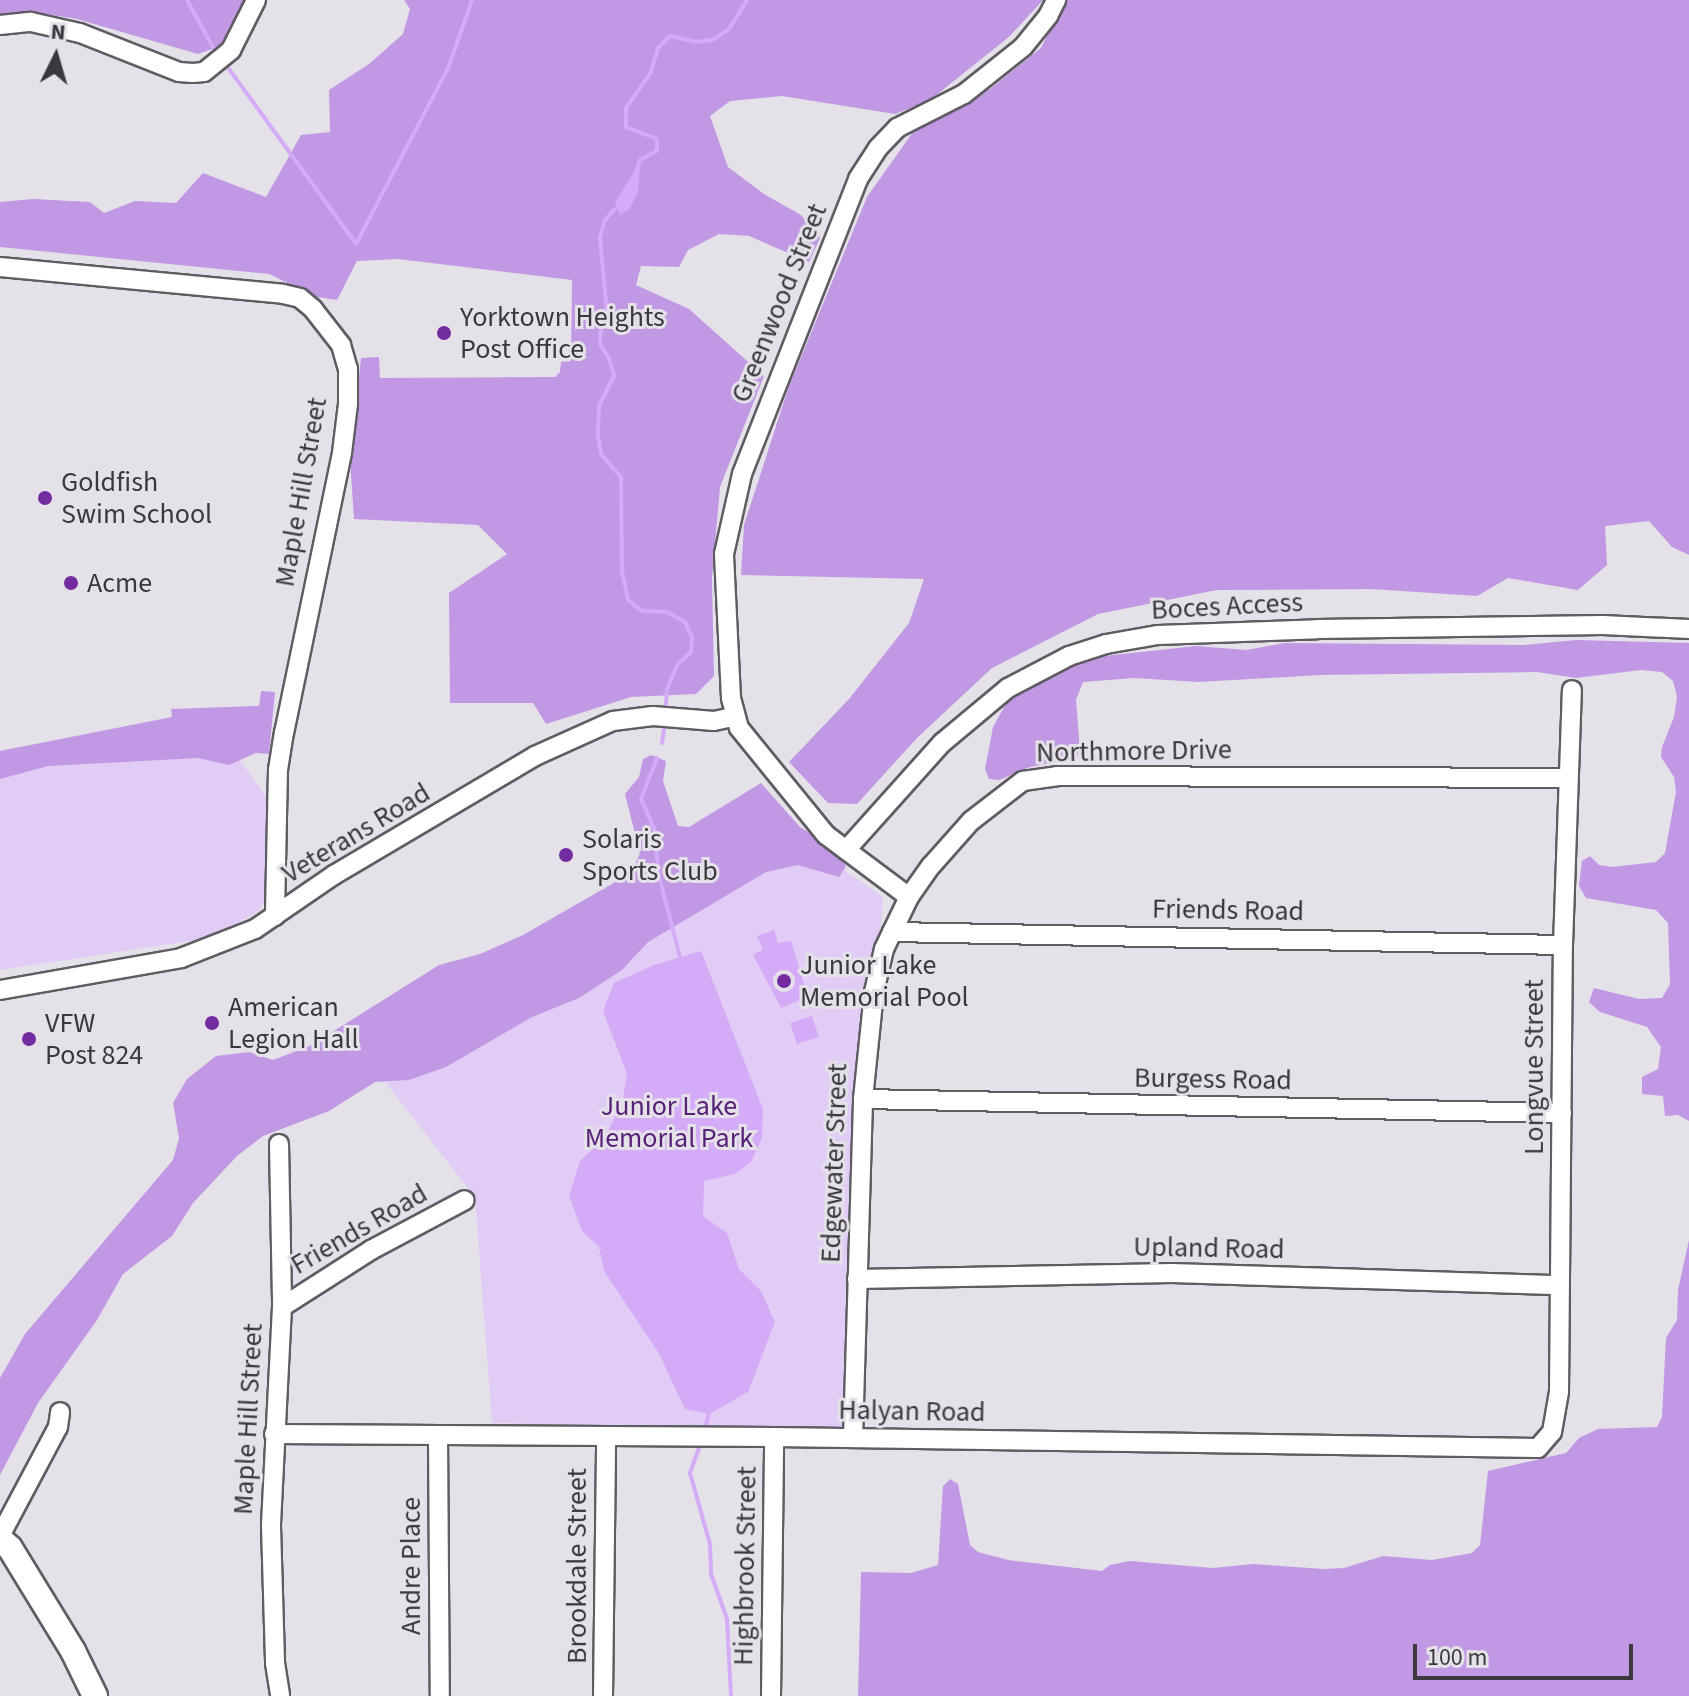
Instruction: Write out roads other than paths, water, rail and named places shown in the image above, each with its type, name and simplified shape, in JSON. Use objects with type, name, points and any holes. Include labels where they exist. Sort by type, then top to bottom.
[{"type":"street","points":[[0,25],[31,22],[80,33],[179,72],[204,72],[231,50],[256,0]]},
{"type":"street","name":"Greenwood Street","points":[[733,717],[723,584],[728,528],[742,474],[858,179],[878,148],[897,128],[964,94],[1023,47],[1048,16],[1056,0]]},
{"type":"street","name":"Maple Hill Street","points":[[0,267],[283,294],[307,304],[329,326],[341,345],[348,369],[348,404],[342,453],[284,732],[278,783],[275,916]]},
{"type":"street","name":"Boces Access","points":[[846,850],[942,743],[1008,688],[1069,656],[1106,644],[1158,635],[1318,629],[1603,625],[1689,629]]},
{"type":"street","name":"Longvue Street","points":[[1547,1442],[1559,1392],[1563,945],[1572,690]]},
{"type":"street","name":"Veterans Road","points":[[0,990],[181,958],[255,929],[334,875],[535,756],[613,721],[653,716],[714,721],[733,717]]},
{"type":"street","points":[[733,717],[761,758],[819,828],[909,897]]},
{"type":"street","name":"Northmore Drive","points":[[909,897],[931,866],[971,821],[1023,781],[1057,776],[1568,778]]},
{"type":"street","name":"Edgewater Street","points":[[853,1438],[863,1099],[874,992],[892,932],[909,897]]},
{"type":"street","name":"Friends Road","points":[[892,932],[1563,945]]},
{"type":"street","name":"Burgess Road","points":[[863,1099],[1562,1113]]},
{"type":"street","name":"Maple Hill Street","points":[[279,1144],[282,1307],[271,1526],[275,1663],[280,1696]]},
{"type":"street","name":"Friends Road","points":[[282,1307],[371,1250],[465,1200]]},
{"type":"street","name":"Upland Road","points":[[857,1279],[1172,1273],[1560,1285]]},
{"type":"street","points":[[60,1412],[58,1427],[0,1538],[10,1548],[73,1651],[95,1696]]},
{"type":"street","name":"Halyan Road","points":[[274,1434],[774,1437],[1538,1448],[1547,1442]]},
{"type":"street","name":"Andre Place","points":[[438,1435],[440,1696]]},
{"type":"street","name":"Brookdale Street","points":[[603,1696],[606,1436]]},
{"type":"street","name":"Highbrook Street","points":[[771,1696],[774,1437]]},
{"type":"waterway","points":[[187,0],[214,49]]},
{"type":"waterway","points":[[229,69],[356,244],[449,66],[472,0]]},
{"type":"waterway","points":[[637,169],[640,160],[657,151],[657,139],[626,127],[626,108],[651,72],[658,48],[670,36],[696,42],[712,40],[729,29],[747,0]]},
{"type":"waterway","points":[[615,209],[605,220],[600,238],[607,313],[601,328],[600,344],[609,358],[614,376],[599,406],[598,435],[601,454],[621,477],[622,571],[628,600],[642,611],[667,612],[685,622],[692,637],[691,652],[678,664],[667,689],[666,705]]},
{"type":"waterway","points":[[662,743],[664,729]]},
{"type":"waterway","points":[[657,758],[641,799],[654,828],[659,876],[680,957]]},
{"type":"waterway","points":[[706,1424],[709,1414]]},
{"type":"waterway","points":[[699,1448],[690,1473],[710,1544],[711,1574],[727,1619],[731,1696]]},
{"type":"place","name":"Yorktown Heights Post Office","points":[[444,333]]},
{"type":"place","name":"Goldfish Swim School","points":[[45,498]]},
{"type":"place","name":"Acme","points":[[71,583]]},
{"type":"place","name":"Solaris Sports Club","points":[[566,855]]},
{"type":"place","name":"Junior Lake Memorial Pool","points":[[784,981]]},
{"type":"place","name":"American Legion Hall","points":[[212,1023]]},
{"type":"place","name":"VFW Post 824","points":[[29,1039]]},
{"type":"park label","name":"Junior Lake Memorial Park","points":[[669,1122]]}]
